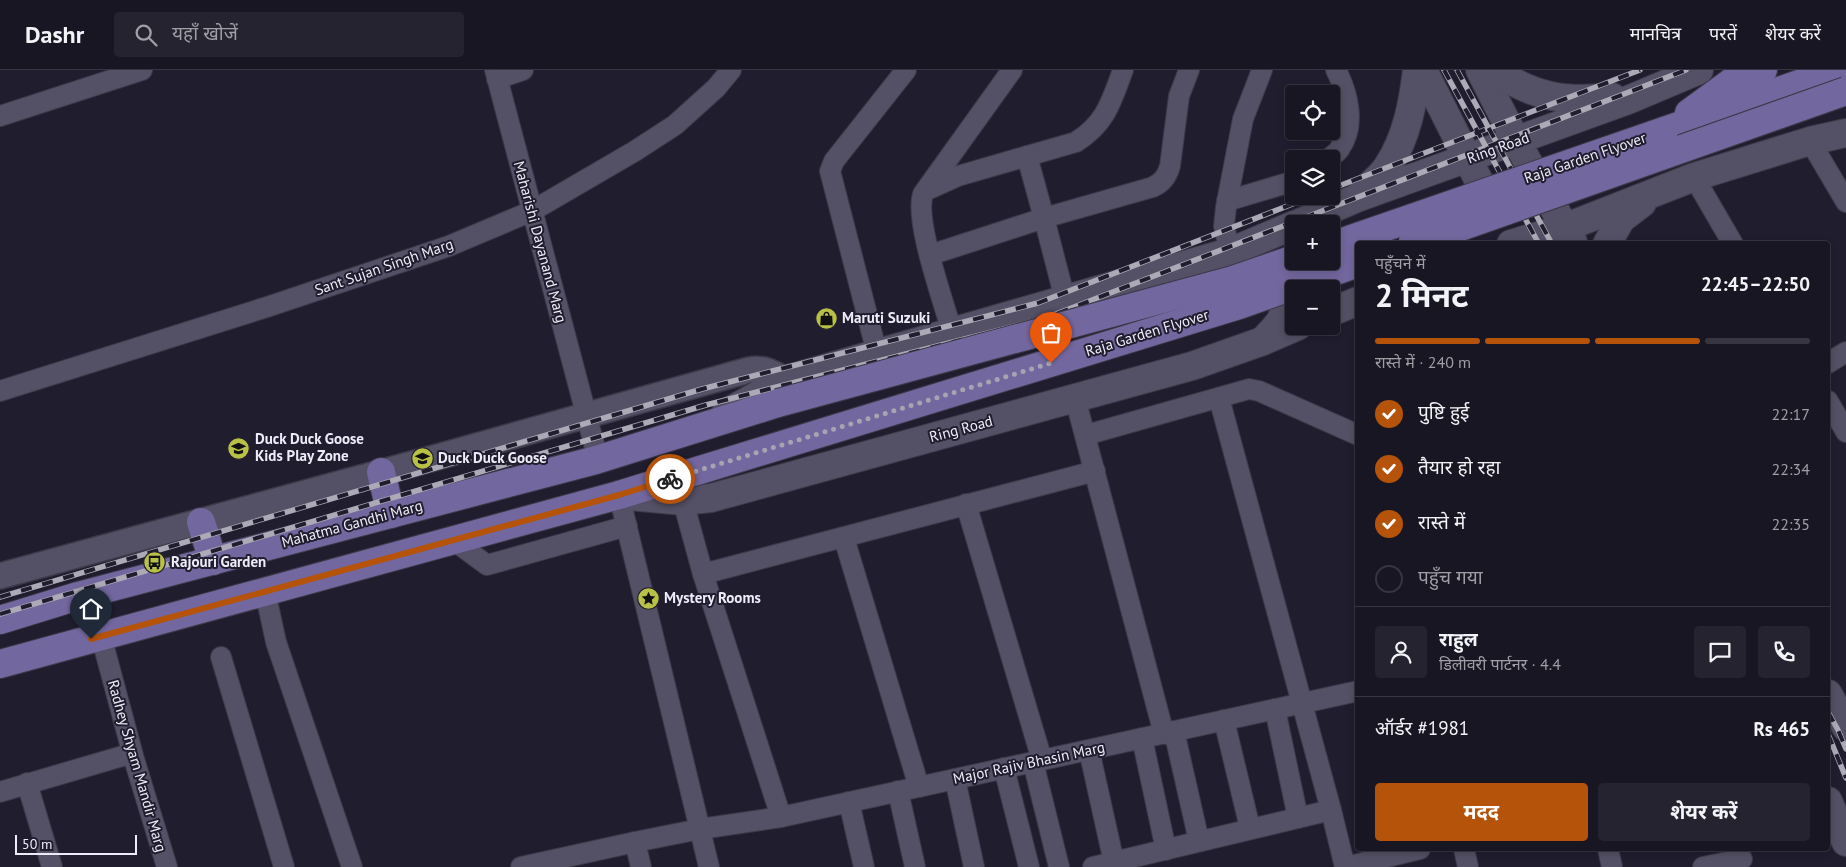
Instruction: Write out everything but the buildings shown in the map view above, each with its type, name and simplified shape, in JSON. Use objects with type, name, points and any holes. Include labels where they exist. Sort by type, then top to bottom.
[{"type":"main road","points":[[1357,198],[1388,167],[1403,138],[1412,104],[1417,70]]},
{"type":"main road","points":[[1423,70],[1509,241]]},
{"type":"main road","points":[[1480,70],[1516,141],[1569,236]]},
{"type":"main road","points":[[1495,70],[1544,96],[1580,100],[1644,93]]},
{"type":"main road","name":"Ring Road","points":[[1316,215],[1357,198],[1468,159],[1644,93],[1699,70]]},
{"type":"main road","points":[[1664,131],[1738,78],[1763,70]]},
{"type":"main road","name":"Raja Garden Flyover","points":[[1340,243],[1839,70]]},
{"type":"main road","name":"Raja Garden Flyover","points":[[1420,241],[1846,91]]},
{"type":"main road","points":[[1787,111],[1846,106]]},
{"type":"main road","points":[[1532,241],[1569,236],[1657,192],[1694,177],[1810,141],[1846,133]]},
{"type":"main road","points":[[1610,241],[1621,219],[1657,192]]},
{"type":"main road","name":"Ring Road","points":[[782,392],[877,354],[1230,252],[1285,228]]},
{"type":"main road","points":[[1230,252],[1248,253],[1266,259],[1278,271],[1283,283],[1286,304],[1281,320],[1263,341]]},
{"type":"main road","name":"Raja Garden Flyover","points":[[703,426],[782,392],[1233,280],[1285,261]]},
{"type":"main road","name":"Raja Garden Flyover","points":[[619,495],[679,490],[1239,305],[1355,264]]},
{"type":"main road","points":[[1340,308],[1355,302]]},
{"type":"main road","name":"Ring Road","points":[[679,490],[710,498],[1192,366],[1285,332]]},
{"type":"main road","name":"Mahatma Gandhi Marg","points":[[0,620],[78,596],[598,459],[703,426]]},
{"type":"main road","points":[[381,472],[391,514]]},
{"type":"main road","points":[[0,664],[619,495]]},
{"type":"main road","points":[[201,522],[213,560]]},
{"type":"main road","points":[[1830,698],[1846,727]]},
{"type":"main road","points":[[1830,806],[1846,842]]},
{"type":"street","points":[[0,116],[142,70]]},
{"type":"street","points":[[496,74],[523,70]]},
{"type":"street","name":"Sant Sujan Singh Marg","points":[[0,391],[258,310],[449,246],[532,211],[635,151],[675,125],[716,88],[732,70]]},
{"type":"street","points":[[877,354],[830,171],[834,161],[906,70]]},
{"type":"street","points":[[952,332],[930,255],[920,211],[920,201],[923,194],[1012,70]]},
{"type":"street","points":[[927,190],[958,176],[1076,142],[1091,132],[1110,106],[1123,70]]},
{"type":"street","points":[[930,255],[1044,218],[1154,187],[1161,183],[1167,176],[1170,166],[1179,96],[1189,70]]},
{"type":"street","points":[[1230,252],[1224,226],[1227,201],[1243,119],[1262,70]]},
{"type":"street","points":[[1336,70],[1348,101],[1349,128],[1338,150]]},
{"type":"street","name":"Maharishi Dayanand Marg","points":[[496,74],[598,459]]},
{"type":"street","points":[[1810,141],[1846,202]]},
{"type":"street","points":[[1027,156],[1065,300]]},
{"type":"street","points":[[1694,177],[1731,241]]},
{"type":"street","points":[[1227,201],[1285,184]]},
{"type":"street","points":[[1830,362],[1846,352]]},
{"type":"street","points":[[0,576],[758,368],[766,370],[782,392]]},
{"type":"street","points":[[1086,435],[1244,390],[1259,391],[1355,434]]},
{"type":"street","points":[[1075,398],[1199,841]]},
{"type":"street","points":[[1219,398],[1301,703],[1332,810],[1345,867],[1413,851]]},
{"type":"street","points":[[1830,404],[1846,432]]},
{"type":"street","points":[[703,574],[1095,471]]},
{"type":"street","points":[[679,490],[703,574],[781,817]]},
{"type":"street","points":[[619,495],[709,867]]},
{"type":"street","points":[[966,504],[1038,761],[1059,867]]},
{"type":"street","points":[[453,540],[487,565],[627,526]]},
{"type":"street","points":[[844,538],[919,787]]},
{"type":"street","points":[[265,591],[276,642],[352,867]]},
{"type":"street","name":"Radhey Shyam Mandir Marg","points":[[96,638],[99,679],[126,755],[160,867]]},
{"type":"street","name":"Radhey Shyam Mandir Marg","points":[[96,638],[167,867]]},
{"type":"street","points":[[221,657],[284,867]]},
{"type":"street","name":"Major Rajiv Bhasin Marg","points":[[521,867],[563,863],[635,842],[781,817],[1169,733],[1275,708],[1355,692]]},
{"type":"street","points":[[1275,708],[1298,818]]},
{"type":"street","points":[[1224,720],[1250,828]]},
{"type":"street","points":[[1142,738],[1166,850]]},
{"type":"street","points":[[1089,750],[1115,864]]},
{"type":"street","points":[[0,792],[126,755]]},
{"type":"street","points":[[1004,768],[1028,867]]},
{"type":"street","points":[[955,779],[974,867]]},
{"type":"street","points":[[27,783],[52,867]]},
{"type":"street","points":[[898,791],[915,867]]},
{"type":"street","points":[[849,802],[864,867]]},
{"type":"street","points":[[1093,867],[1115,864],[1250,828],[1332,810]]},
{"type":"street","points":[[635,842],[641,867]]},
{"type":"street","points":[[1464,851],[1468,867]]},
{"type":"street","points":[[1608,851],[1612,867]]},
{"type":"street","points":[[1703,867],[1742,858]]},
{"type":"railway","points":[[1444,70],[1537,241]]},
{"type":"railway","points":[[1457,70],[1550,241]]},
{"type":"railway","points":[[1340,186],[1640,70]]},
{"type":"railway","points":[[0,614],[706,405],[1043,319],[1686,70]]},
{"type":"railway","points":[[0,597],[702,389],[1038,303],[1290,205]]},
{"type":"railway","points":[[1830,716],[1846,749]]},
{"type":"railway","points":[[1830,739],[1846,778]]},
{"type":"way so far","points":[[670,479],[1051,363]]},
{"type":"place","name":"Maruti Suzuki","points":[[826,318]]},
{"type":"place","name":"Duck Duck Goose Kids Play Zone","points":[[239,448]]},
{"type":"place","name":"Duck Duck Goose","points":[[422,458]]},
{"type":"place","name":"Rajouri Garden","points":[[155,562]]},
{"type":"place","name":"Mystery Rooms","points":[[648,598]]},
{"type":"route","points":[[91,639],[619,495],[670,479]]}]
